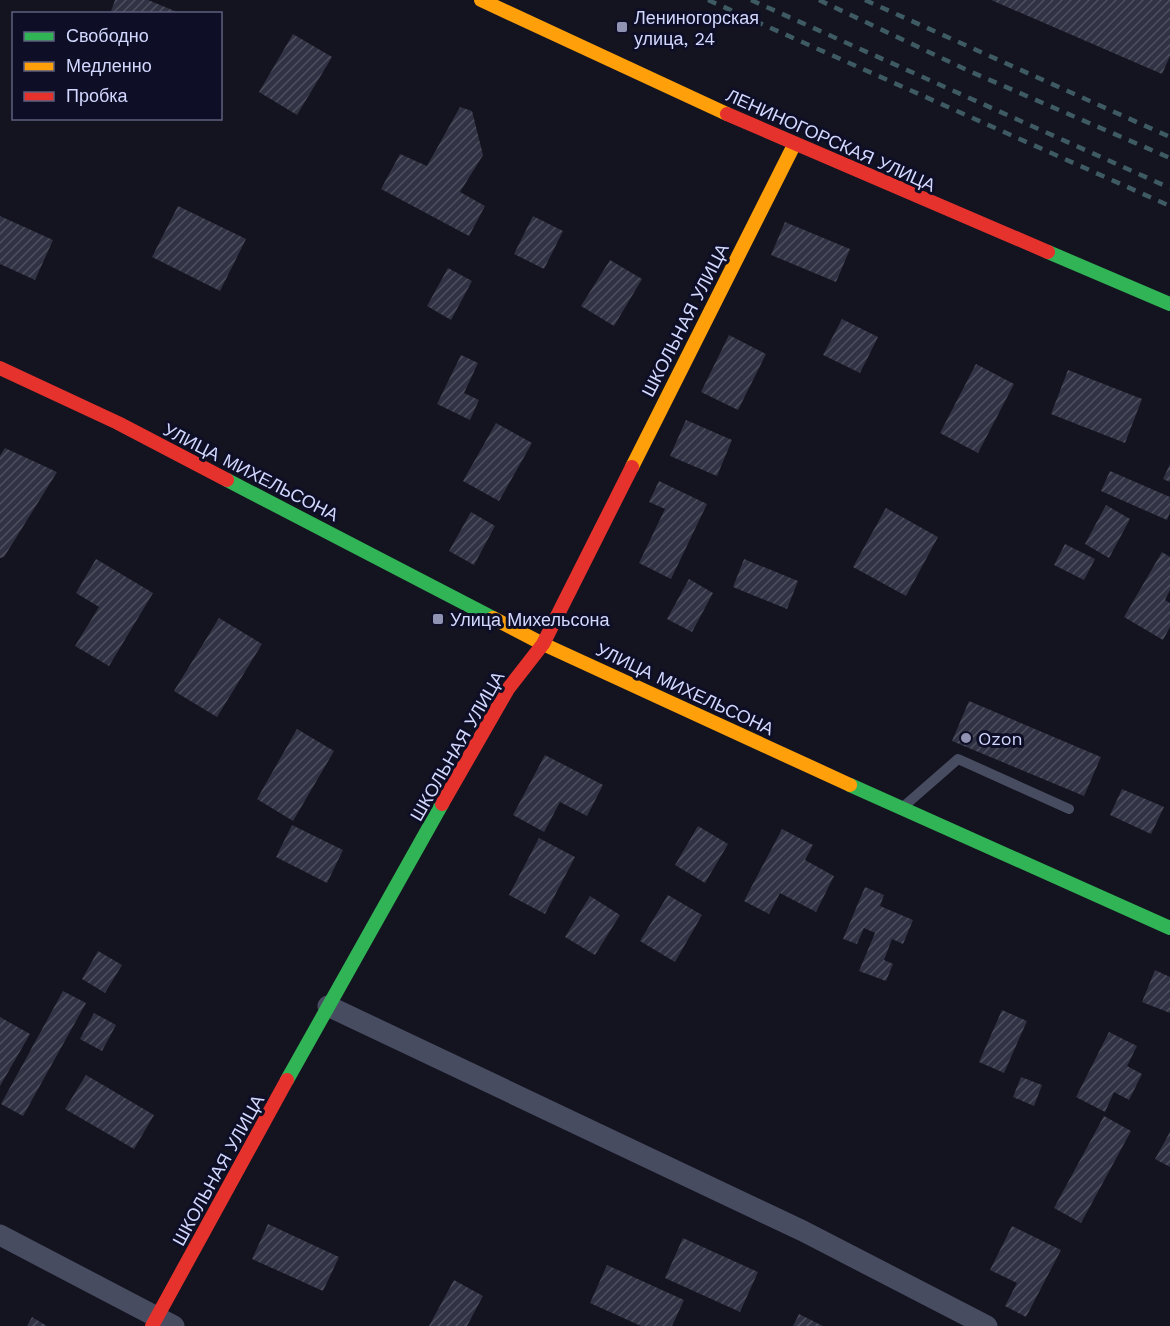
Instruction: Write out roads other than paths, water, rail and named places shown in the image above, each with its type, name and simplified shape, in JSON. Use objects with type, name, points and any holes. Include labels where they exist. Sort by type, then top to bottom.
[{"type":"street","name":"ЛЕНИНОГОРСКАЯ УЛИЦА","points":[[481,0],[794,145],[1170,304]]},
{"type":"street","name":"ШКОЛЬНАЯ УЛИЦА","points":[[161,1323],[328,1006],[508,689],[543,644],[794,145]]},
{"type":"street","name":"УЛИЦА МИХЕЛЬСОНА","points":[[0,368],[118,423],[543,644],[901,809],[1170,928]]},
{"type":"street","points":[[328,1006],[792,1226],[987,1326]]},
{"type":"street","points":[[0,1235],[161,1323]]},
{"type":"lane","points":[[901,809],[958,759],[1069,809]]},
{"type":"railway","points":[[708,0],[1170,206]]},
{"type":"railway","points":[[751,0],[1170,188]]},
{"type":"railway","points":[[819,0],[969,71],[1170,158]]},
{"type":"railway","points":[[865,0],[1170,137]]},
{"type":"place","name":"Лениногорская улица, 24","points":[[622,27]]},
{"type":"place","name":"Улица Михельсона","points":[[438,619]]},
{"type":"place","name":"Ozon","points":[[966,738]]}]
